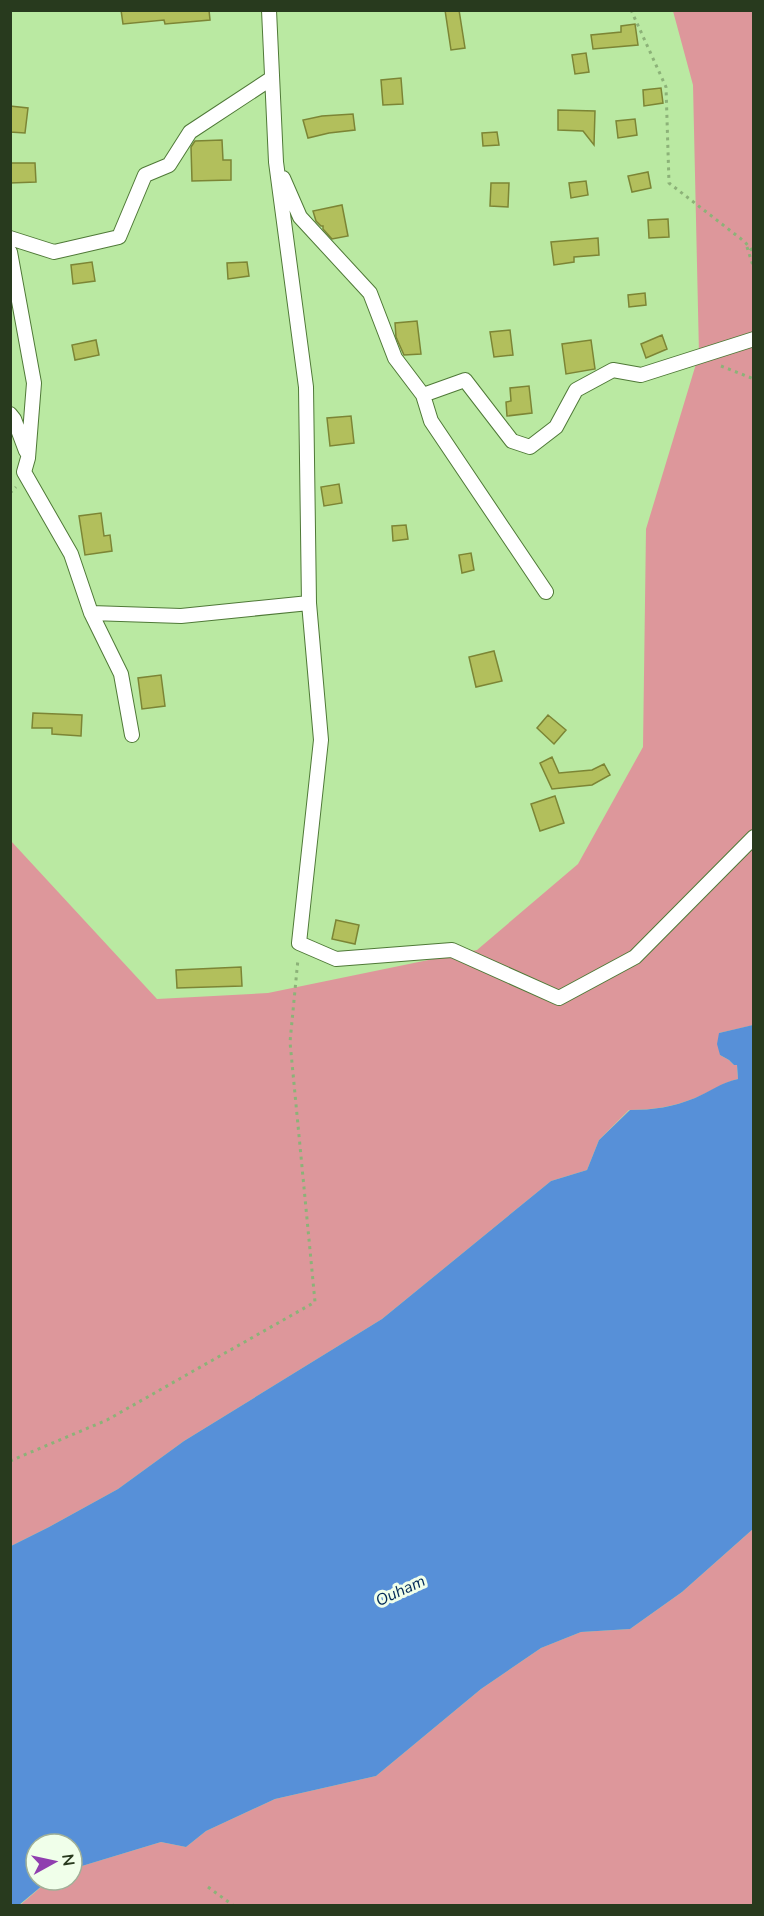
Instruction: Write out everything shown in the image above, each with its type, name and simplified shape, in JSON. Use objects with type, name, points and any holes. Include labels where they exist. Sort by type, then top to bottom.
[{"type":"street","points":[[269,10],[276,162],[306,387],[309,603],[321,740],[299,943],[336,959],[452,950],[560,998],[635,957],[753,837]]},
{"type":"street","points":[[10,238],[54,252],[119,237],[145,175],[169,165],[190,132],[272,78]]},
{"type":"street","points":[[276,162],[300,217],[370,293],[395,358],[423,395],[431,421],[546,592]]},
{"type":"street","points":[[10,252],[34,383],[28,458],[24,472],[71,554],[91,613],[121,674],[132,735]]},
{"type":"street","points":[[423,395],[465,380],[512,441],[530,447],[556,427],[576,390],[613,370],[641,375],[753,339]]},
{"type":"street","points":[[10,414],[14,419],[28,458]]},
{"type":"street","points":[[91,613],[181,616],[309,603]]},
{"type":"path","points":[[631,10],[666,87],[669,183],[746,242],[753,253]]},
{"type":"path","points":[[746,242],[753,269]]},
{"type":"path","points":[[705,354],[723,367],[753,379]]},
{"type":"path","points":[[10,1461],[107,1420],[315,1302],[290,1042],[299,943]]},
{"type":"path","points":[[208,1887],[234,1905]]},
{"type":"shaded area","points":[[673,11],[753,11],[754,1025],[719,1033],[720,1055],[737,1065],[738,1079],[679,1104],[654,1109],[629,1110],[599,1140],[587,1170],[551,1181],[382,1319],[184,1441],[118,1489],[11,1546],[11,841],[157,999],[268,993],[477,950],[578,864],[643,747],[646,529],[699,354],[693,85]]},
{"type":"shaded area","points":[[753,1529],[753,1905],[19,1906],[35,1892],[84,1892],[84,1865],[161,1842],[186,1847],[206,1831],[275,1799],[376,1776],[481,1689],[541,1648],[581,1632],[630,1629],[682,1592]]},
{"type":"water","name":"Ouham","points":[[753,1025],[753,1529],[682,1592],[630,1629],[581,1632],[541,1648],[481,1689],[376,1776],[275,1799],[206,1831],[186,1847],[161,1842],[84,1865],[84,1832],[24,1832],[24,1892],[35,1892],[19,1905],[11,1905],[11,1546],[118,1489],[184,1441],[382,1319],[551,1181],[587,1170],[599,1140],[630,1110],[655,1109],[679,1104],[726,1082],[738,1079],[737,1065],[720,1055],[717,1044],[719,1033]]},
{"type":"building","points":[[121,10],[209,10],[210,20],[165,24],[164,20],[123,24]]},
{"type":"building","points":[[445,10],[459,10],[465,48],[451,50]]},
{"type":"building","points":[[635,24],[638,45],[593,49],[591,35],[621,32],[621,26]]},
{"type":"building","points":[[586,53],[589,72],[575,74],[572,55]]},
{"type":"building","points":[[401,78],[403,104],[383,105],[381,80]]},
{"type":"building","points":[[661,88],[663,103],[644,106],[643,90]]},
{"type":"building","points":[[10,106],[28,108],[25,133],[10,132]]},
{"type":"building","points":[[558,110],[595,111],[594,145],[583,131],[558,130]]},
{"type":"building","points":[[353,114],[355,130],[308,138],[303,120]]},
{"type":"building","points":[[635,119],[637,135],[618,138],[616,121]]},
{"type":"building","points":[[497,132],[499,145],[483,146],[482,133]]},
{"type":"building","points":[[222,140],[223,160],[231,160],[231,180],[192,181],[191,147],[195,141]]},
{"type":"building","points":[[10,163],[35,163],[36,182],[10,183]]},
{"type":"building","points":[[648,172],[651,188],[632,192],[628,176]]},
{"type":"building","points":[[586,181],[588,195],[571,198],[569,183]]},
{"type":"building","points":[[491,183],[509,183],[508,207],[490,206]]},
{"type":"building","points":[[342,205],[348,236],[332,239],[323,226],[316,221],[313,211]]},
{"type":"building","points":[[668,219],[669,237],[649,238],[648,220]]},
{"type":"building","points":[[598,238],[599,255],[574,257],[574,262],[554,265],[551,242]]},
{"type":"building","points":[[92,262],[95,281],[73,284],[71,265]]},
{"type":"building","points":[[247,262],[249,276],[228,279],[227,263]]},
{"type":"building","points":[[645,293],[646,305],[629,307],[628,295]]},
{"type":"building","points":[[417,321],[421,354],[404,355],[396,337],[395,323]]},
{"type":"building","points":[[510,330],[513,355],[494,357],[490,332]]},
{"type":"building","points":[[662,335],[667,349],[646,358],[641,344]]},
{"type":"building","points":[[96,340],[99,355],[75,360],[72,345]]},
{"type":"building","points":[[591,340],[595,369],[566,374],[562,344]]},
{"type":"building","points":[[529,386],[532,413],[507,416],[506,402],[511,401],[510,388]]},
{"type":"building","points":[[351,416],[354,443],[330,446],[327,418]]},
{"type":"building","points":[[339,484],[342,503],[324,506],[321,487]]},
{"type":"building","points":[[101,513],[104,536],[110,535],[112,551],[85,555],[79,516]]},
{"type":"building","points":[[406,525],[408,539],[393,541],[392,526]]},
{"type":"building","points":[[471,553],[474,570],[462,573],[459,555]]},
{"type":"building","points":[[494,651],[502,681],[476,687],[469,657]]},
{"type":"building","points":[[161,675],[165,706],[142,709],[138,678]]},
{"type":"building","points":[[33,713],[82,715],[81,736],[52,734],[52,728],[32,728]]},
{"type":"building","points":[[548,715],[566,730],[554,744],[537,728]]},
{"type":"building","points":[[552,757],[559,773],[592,770],[604,764],[610,775],[592,785],[552,789],[540,763]]},
{"type":"building","points":[[555,796],[564,823],[540,831],[531,804]]},
{"type":"building","points":[[336,920],[359,925],[355,944],[332,939]]},
{"type":"building","points":[[241,967],[242,986],[177,988],[176,970]]}]
